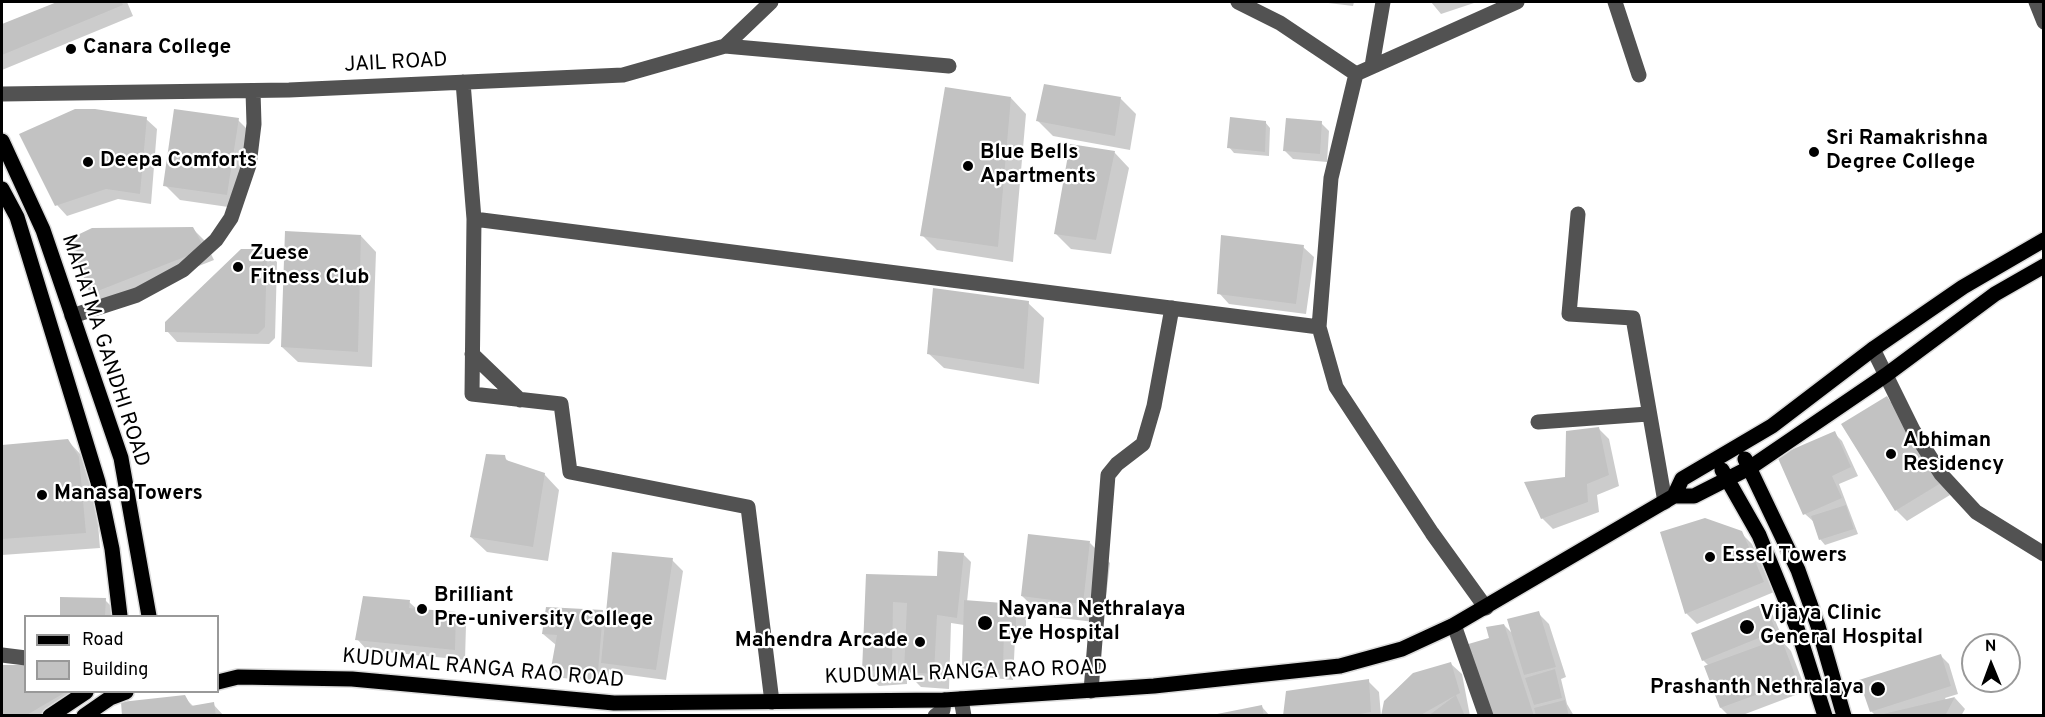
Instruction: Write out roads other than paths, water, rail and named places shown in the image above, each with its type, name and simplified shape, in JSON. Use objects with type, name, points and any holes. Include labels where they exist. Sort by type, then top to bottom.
[{"type":"main road","name":"MAHATMA GANDHI ROAD","points":[[2,141],[43,230],[121,459],[149,615]]},
{"type":"main road","name":"MAHATMA GANDHI ROAD","points":[[2,189],[17,217],[98,482],[112,549],[120,615]]},
{"type":"main road","points":[[1669,499],[1682,479],[1772,426],[1873,349],[1963,286],[2043,240]]},
{"type":"main road","name":"KUDUMAL RANGA RAO ROAD","points":[[219,682],[238,677],[352,679],[614,703],[944,700],[1091,691],[1259,676],[1340,666],[1402,649],[1454,626],[1669,499],[1694,496],[1751,467],[1886,375],[1995,294],[2043,266]]},
{"type":"main road","points":[[1737,448],[1751,467],[1784,538],[1818,626],[1844,716]]},
{"type":"main road","points":[[1716,460],[1759,535],[1797,628],[1825,716]]},
{"type":"main road","points":[[219,673],[238,677]]},
{"type":"main road","points":[[53,715],[85,693]]},
{"type":"main road","points":[[87,715],[110,698],[123,693]]},
{"type":"street","name":"JAIL ROAD","points":[[2,94],[254,91],[623,75],[725,46],[771,2]]},
{"type":"street","points":[[1238,2],[1280,22],[1356,74]]},
{"type":"street","points":[[1372,66],[1383,2]]},
{"type":"street","points":[[1486,608],[1336,387],[1319,327],[1331,178],[1356,74],[1517,2]]},
{"type":"street","points":[[1616,2],[1639,75]]},
{"type":"street","points":[[2036,2],[2043,22]]},
{"type":"street","points":[[725,46],[949,66]]},
{"type":"street","points":[[463,82],[474,219],[471,394],[561,404],[570,472],[748,507],[772,702]]},
{"type":"street","points":[[72,316],[137,295],[183,270],[216,240],[231,218],[249,165],[254,124],[254,91]]},
{"type":"street","points":[[1578,214],[1569,314],[1633,318],[1648,414],[1669,499]]},
{"type":"street","points":[[474,219],[1319,327]]},
{"type":"street","points":[[1091,691],[1108,475],[1116,464],[1143,444],[1154,406],[1172,308]]},
{"type":"street","points":[[1873,349],[1913,430],[1941,474],[1976,512],[2043,554]]},
{"type":"street","points":[[472,354],[520,400]]},
{"type":"street","points":[[1538,422],[1648,414]]},
{"type":"street","points":[[1454,626],[1486,716]]},
{"type":"street","points":[[2,655],[24,658]]},
{"type":"street","points":[[961,699],[964,716]]},
{"type":"street","points":[[935,716],[943,710],[944,700]]},
{"type":"place","name":"Canara College","points":[[71,49]]},
{"type":"place","name":"Sri Ramakrishna Degree College","points":[[1814,152]]},
{"type":"place","name":"Deepa Comforts","points":[[88,162]]},
{"type":"place","name":"Blue Bells Apartments","points":[[968,166]]},
{"type":"place","name":"Zuese Fitness Club","points":[[238,267]]},
{"type":"place","name":"Abhiman Residency","points":[[1891,454]]},
{"type":"place","name":"Manasa Towers","points":[[42,495]]},
{"type":"place","name":"Essel Towers","points":[[1710,557]]},
{"type":"place","name":"Brilliant Pre-university College","points":[[422,609]]},
{"type":"place","name":"Nayana Nethralaya Eye Hospital","points":[[985,623]]},
{"type":"place","name":"Vijaya Clinic General Hospital","points":[[1747,627]]},
{"type":"place","name":"Mahendra Arcade","points":[[920,642]]},
{"type":"place","name":"Prashanth Nethralaya","points":[[1878,689]]}]
